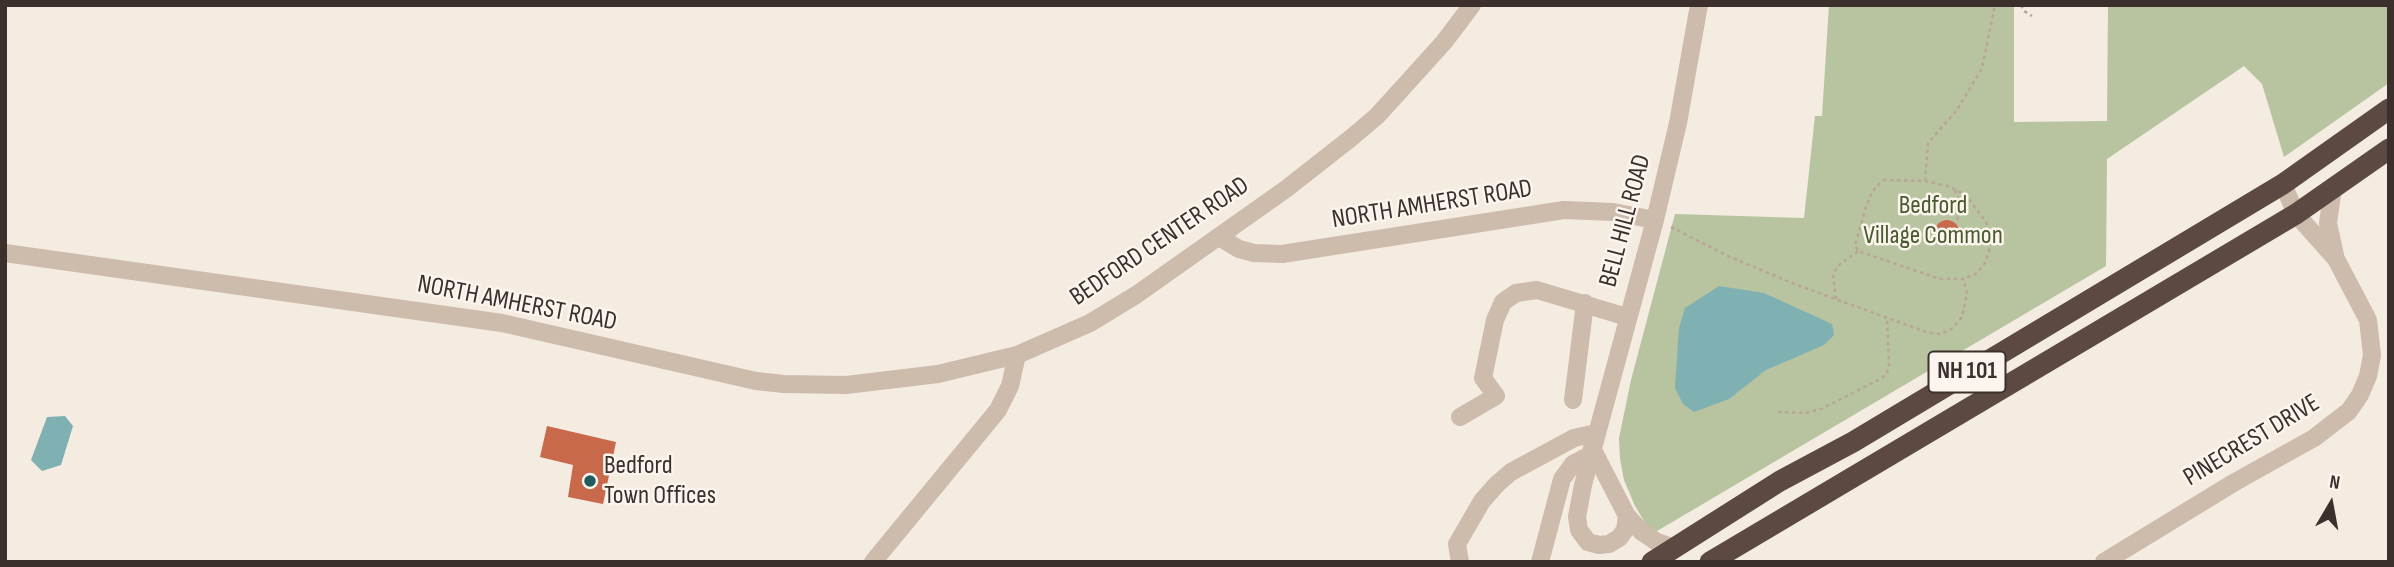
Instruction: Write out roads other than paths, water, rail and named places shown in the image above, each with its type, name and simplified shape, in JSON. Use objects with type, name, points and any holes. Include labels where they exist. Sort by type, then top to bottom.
[{"type":"highway","name":"NH 101","points":[[1652,562],[1780,481],[1853,442],[2283,184],[2389,109]]},
{"type":"highway","name":"NH 101","points":[[1710,562],[2296,214],[2389,149]]},
{"type":"street","name":"BEDFORD CENTER ROAD","points":[[1017,355],[1090,323],[1118,307],[1286,189],[1377,116],[1444,42],[1472,5]]},
{"type":"street","name":"BELL HILL ROAD","points":[[1627,516],[1625,530],[1619,538],[1609,544],[1599,545],[1588,542],[1579,530],[1577,517],[1592,445],[1655,219],[1678,123],[1699,5]]},
{"type":"street","name":"PINECREST DRIVE","points":[[2104,562],[2235,482],[2314,439],[2349,411],[2368,376],[2372,339],[2368,320],[2336,258],[2296,214],[2283,184]]},
{"type":"street","points":[[2333,188],[2328,223],[2336,258]]},
{"type":"street","name":"NORTH AMHERST ROAD","points":[[1219,237],[1239,249],[1254,253],[1282,254],[1564,210],[1613,212],[1655,219]]},
{"type":"street","name":"NORTH AMHERST ROAD","points":[[5,253],[502,323],[729,376],[784,384],[875,383],[938,374],[1017,355]]},
{"type":"street","points":[[1460,417],[1496,396],[1483,377],[1495,320],[1503,302],[1516,293],[1537,290],[1628,317]]},
{"type":"street","points":[[1573,400],[1585,303]]},
{"type":"street","points":[[873,562],[998,410],[1010,386],[1017,355]]},
{"type":"street","points":[[1460,562],[1457,544],[1482,501],[1497,484],[1511,472],[1574,438],[1592,445],[1627,516],[1642,532],[1657,542],[1675,548]]},
{"type":"street","points":[[1539,562],[1562,479],[1592,445]]},
{"type":"water","points":[[1719,286],[1764,293],[1832,324],[1834,335],[1824,345],[1766,370],[1729,399],[1694,412],[1683,404],[1675,388],[1679,328],[1685,308]]},
{"type":"water","points":[[65,416],[73,426],[61,465],[42,471],[31,460],[47,417]]},
{"type":"place","name":"Bedford Town Offices","points":[[590,481]]},
{"type":"park label","name":"Bedford Village Common","points":[[1933,221]]}]
